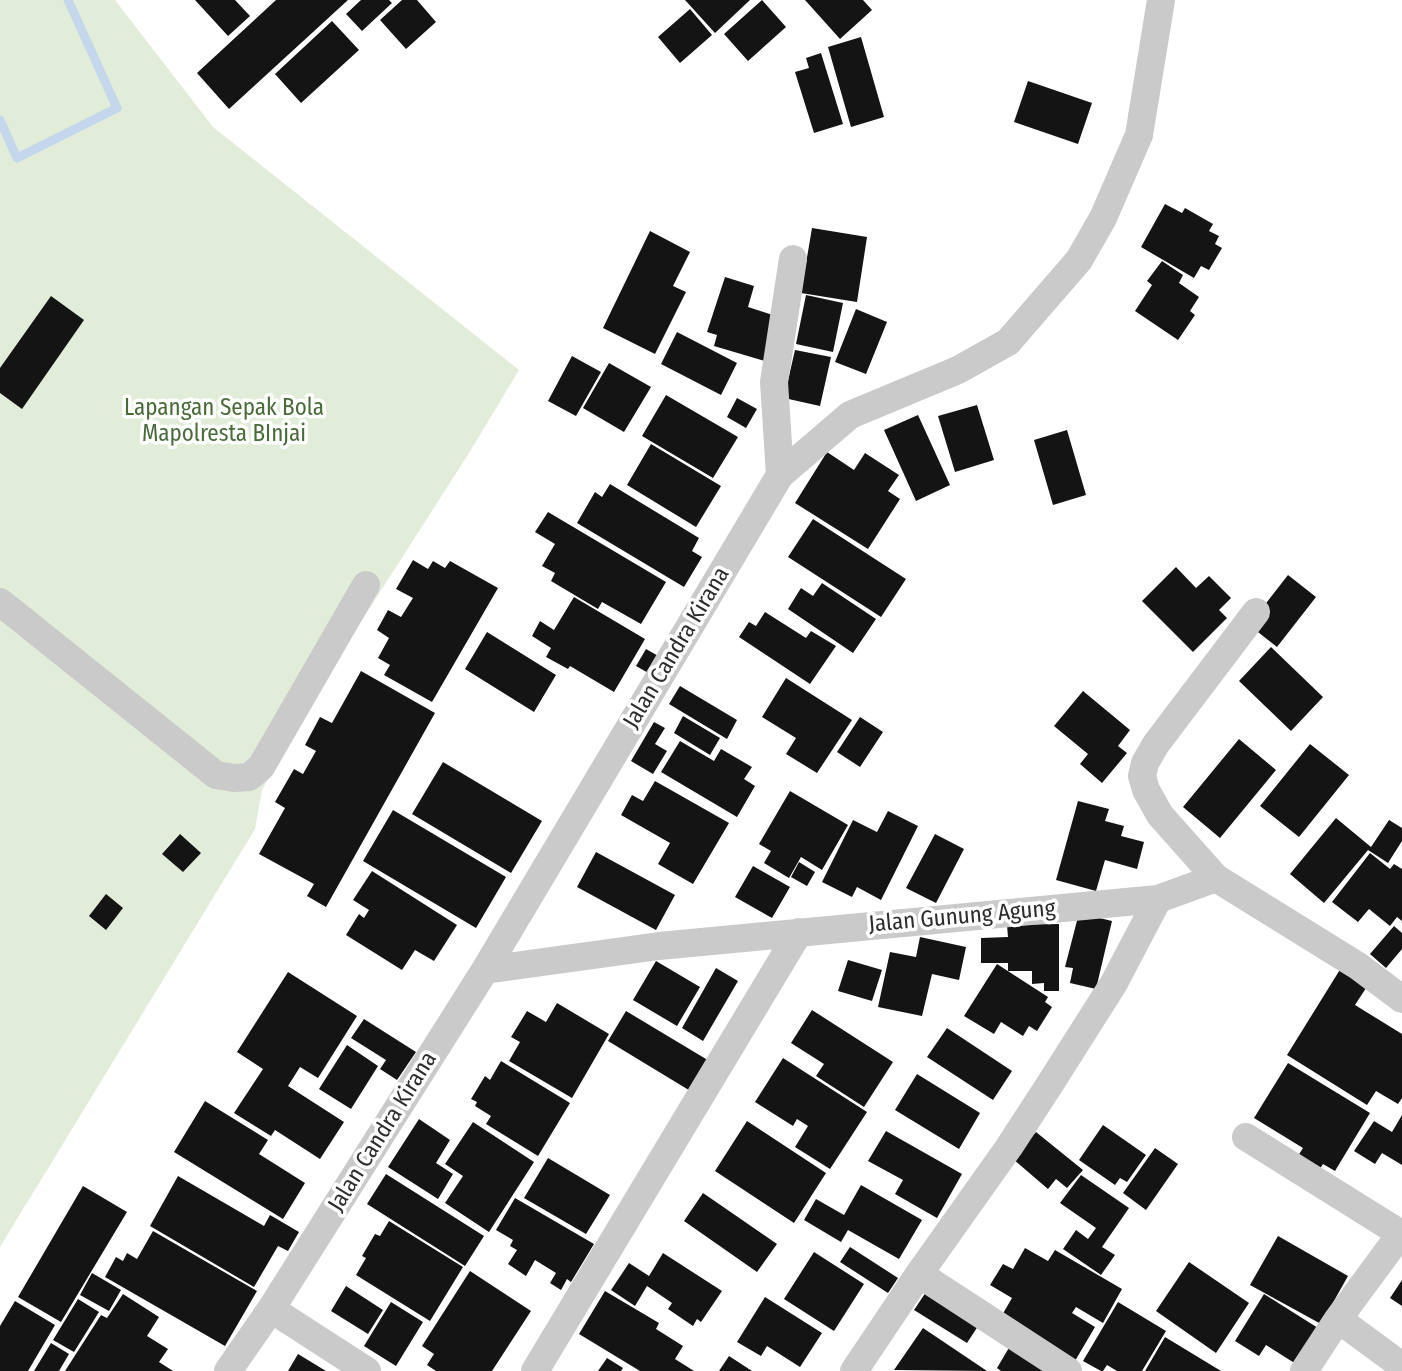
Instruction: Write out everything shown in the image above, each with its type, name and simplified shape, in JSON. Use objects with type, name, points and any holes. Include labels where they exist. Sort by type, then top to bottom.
[{"type":"street","name":"Jalan Candra Kirana","points":[[229,1371],[485,970],[780,475],[850,415],[958,370],[1008,342],[1079,260],[1103,218],[1139,135],[1161,0]]},
{"type":"street","points":[[780,475],[774,382],[793,259]]},
{"type":"street","points":[[0,603],[216,775],[234,778],[249,777],[261,767],[366,585]]},
{"type":"street","points":[[1256,611],[1156,744],[1145,763],[1142,776],[1146,790],[1160,815],[1216,878],[1358,966],[1402,999]]},
{"type":"street","name":"Jalan Gunung Agung","points":[[485,970],[659,946],[1158,899],[1216,878]]},
{"type":"street","points":[[854,1371],[1050,1084],[1114,983],[1158,899]]},
{"type":"street","points":[[535,1371],[799,932]]},
{"type":"street","points":[[1246,1137],[1401,1233],[1304,1371]]},
{"type":"street","points":[[919,1274],[1068,1371]]},
{"type":"street","points":[[271,1309],[367,1371]]},
{"type":"street","points":[[1338,1319],[1402,1366]]},
{"type":"green space","name":"Lapangan Sepak Bola Mapolresta BInjai","points":[[0,0],[115,0],[213,127],[519,370],[307,706],[262,790],[255,829],[0,1247]]},
{"type":"building","points":[[195,0],[235,0],[250,16],[228,36]]},
{"type":"building","points":[[276,0],[348,0],[229,109],[197,73]]},
{"type":"building","points":[[361,0],[389,0],[392,3],[362,31],[346,14]]},
{"type":"building","points":[[402,0],[417,0],[436,22],[406,49],[380,20]]},
{"type":"building","points":[[685,0],[750,0],[715,33]]},
{"type":"building","points":[[762,0],[786,27],[748,61],[724,34]]},
{"type":"building","points":[[805,0],[863,0],[872,10],[840,39]]},
{"type":"building","points":[[690,9],[712,35],[680,63],[658,37]]},
{"type":"building","points":[[332,21],[359,50],[301,103],[275,74]]},
{"type":"building","points":[[861,37],[884,117],[851,127],[828,47]]},
{"type":"building","points":[[821,53],[843,124],[814,133],[795,72],[809,68],[806,58]]},
{"type":"building","points":[[1028,81],[1092,103],[1078,144],[1014,122]]},
{"type":"building","points":[[1165,204],[1182,213],[1185,208],[1213,224],[1209,231],[1219,236],[1215,244],[1222,248],[1209,270],[1201,266],[1194,278],[1141,247]]},
{"type":"building","points":[[812,228],[867,237],[857,302],[801,293]]},
{"type":"building","points":[[650,231],[690,252],[673,286],[686,292],[655,354],[603,328]]},
{"type":"building","points":[[1162,261],[1183,275],[1179,283],[1199,297],[1190,311],[1195,315],[1178,340],[1135,311],[1152,285],[1147,281]]},
{"type":"building","points":[[725,277],[754,286],[748,307],[782,318],[768,362],[714,346],[717,335],[707,332]]},
{"type":"building","points":[[806,295],[843,303],[833,352],[796,344]]},
{"type":"building","points":[[51,296],[84,320],[22,409],[0,393],[0,368]]},
{"type":"building","points":[[856,309],[887,322],[866,374],[835,362]]},
{"type":"building","points":[[677,332],[737,363],[721,395],[661,364]]},
{"type":"building","points":[[795,350],[831,357],[820,406],[784,398]]},
{"type":"building","points":[[572,356],[601,372],[576,416],[548,401]]},
{"type":"building","points":[[609,363],[651,387],[624,432],[583,408]]},
{"type":"building","points":[[666,395],[738,437],[713,478],[642,436]]},
{"type":"building","points":[[737,398],[757,409],[746,428],[727,417]]},
{"type":"building","points":[[977,405],[994,460],[955,472],[938,416]]},
{"type":"building","points":[[918,415],[950,485],[916,501],[884,430]]},
{"type":"building","points":[[1067,430],[1086,495],[1053,505],[1034,440]]},
{"type":"building","points":[[651,444],[721,486],[696,527],[627,485]]},
{"type":"building","points":[[827,452],[854,470],[865,453],[899,475],[888,491],[900,499],[868,549],[795,503]]},
{"type":"building","points":[[610,484],[699,538],[692,551],[702,557],[684,587],[577,523],[595,492],[602,497]]},
{"type":"building","points":[[548,512],[666,582],[641,624],[602,602],[598,609],[551,581],[555,573],[542,566],[555,544],[535,532]]},
{"type":"building","points":[[813,519],[906,579],[881,617],[788,557]]},
{"type":"building","points":[[413,560],[428,569],[433,561],[445,568],[450,561],[498,588],[432,702],[384,675],[390,665],[378,658],[389,638],[377,630],[388,610],[401,617],[413,598],[396,589]]},
{"type":"building","points":[[1176,567],[1196,588],[1209,576],[1231,598],[1219,610],[1227,618],[1193,652],[1142,601]]},
{"type":"building","points":[[1288,575],[1316,597],[1277,647],[1249,625]]},
{"type":"building","points":[[822,583],[876,619],[853,653],[788,609],[801,588],[813,596]]},
{"type":"building","points":[[574,597],[645,639],[614,692],[570,666],[568,669],[546,657],[551,648],[532,636],[540,621],[554,630]]},
{"type":"building","points":[[765,612],[806,638],[811,631],[836,646],[810,684],[739,637],[749,622],[756,626]]},
{"type":"building","points":[[487,632],[556,675],[534,712],[465,669]]},
{"type":"building","points":[[1271,647],[1323,697],[1291,731],[1239,681]]},
{"type":"building","points":[[646,649],[660,657],[650,674],[636,666]]},
{"type":"building","points":[[361,671],[435,713],[326,907],[307,896],[314,884],[259,854],[285,808],[275,802],[294,769],[303,774],[316,751],[305,745],[320,717],[332,723]]},
{"type":"building","points":[[786,678],[852,720],[817,773],[786,754],[796,738],[762,717]]},
{"type":"building","points":[[680,686],[737,720],[727,739],[669,704]]},
{"type":"building","points":[[1083,691],[1130,730],[1118,746],[1127,753],[1102,783],[1080,764],[1088,754],[1054,726]]},
{"type":"building","points":[[683,716],[720,738],[710,755],[674,733]]},
{"type":"building","points":[[860,717],[883,732],[860,767],[837,752]]},
{"type":"building","points":[[654,722],[665,728],[655,744],[667,751],[653,774],[631,761]]},
{"type":"building","points":[[1239,739],[1276,770],[1220,838],[1183,807]]},
{"type":"building","points":[[680,741],[714,761],[721,749],[752,767],[744,779],[755,786],[737,817],[661,772]]},
{"type":"building","points":[[1310,744],[1349,775],[1299,837],[1260,806]]},
{"type":"building","points":[[443,762],[542,821],[511,873],[412,814]]},
{"type":"building","points":[[655,781],[729,823],[693,884],[658,864],[670,843],[621,815],[632,795],[643,801]]},
{"type":"building","points":[[790,791],[848,825],[822,870],[801,857],[789,878],[764,863],[771,851],[759,844]]},
{"type":"building","points":[[1078,801],[1109,809],[1105,821],[1124,826],[1121,836],[1144,842],[1137,869],[1105,860],[1096,891],[1056,880]]},
{"type":"building","points":[[393,810],[506,877],[476,928],[363,861]]},
{"type":"building","points":[[888,811],[918,826],[881,900],[857,887],[852,897],[822,882],[853,820],[877,832]]},
{"type":"building","points":[[1336,818],[1371,847],[1389,820],[1402,828],[1402,841],[1388,863],[1368,850],[1324,903],[1290,874]]},
{"type":"building","points":[[180,834],[201,853],[183,872],[162,854]]},
{"type":"building","points":[[935,834],[964,849],[936,903],[906,888]]},
{"type":"building","points":[[596,852],[675,895],[656,930],[577,887]]},
{"type":"building","points":[[1370,853],[1390,869],[1394,864],[1402,869],[1402,921],[1397,917],[1390,926],[1369,909],[1358,922],[1332,902]]},
{"type":"building","points":[[799,862],[815,872],[807,886],[791,877]]},
{"type":"building","points":[[753,866],[790,887],[772,918],[735,897]]},
{"type":"building","points":[[372,871],[457,925],[434,961],[415,950],[402,970],[346,935],[359,914],[364,918],[369,910],[353,900]]},
{"type":"building","points":[[106,894],[123,908],[106,930],[89,916]]},
{"type":"building","points":[[1079,913],[1112,921],[1096,989],[1070,983],[1073,968],[1065,967]]},
{"type":"building","points":[[1059,924],[1059,991],[1044,991],[1044,983],[1032,984],[1032,971],[1008,971],[1008,963],[981,963],[981,938],[1008,937],[1007,925]]},
{"type":"building","points":[[1394,926],[1402,933],[1402,949],[1386,968],[1370,954]]},
{"type":"building","points":[[920,937],[966,947],[959,980],[932,974],[922,1016],[878,1007],[890,952],[916,957]]},
{"type":"building","points":[[848,960],[882,970],[872,1001],[838,991]]},
{"type":"building","points":[[656,961],[700,987],[677,1026],[633,1000]]},
{"type":"building","points":[[997,964],[1048,997],[1045,1002],[1052,1007],[1037,1031],[1029,1026],[1023,1036],[1001,1022],[994,1034],[964,1016]]},
{"type":"building","points":[[716,968],[738,981],[703,1041],[682,1028]]},
{"type":"building","points":[[1341,968],[1368,985],[1355,1005],[1402,1034],[1402,1098],[1398,1104],[1376,1091],[1367,1105],[1287,1055]]},
{"type":"building","points":[[288,972],[357,1016],[318,1078],[300,1067],[288,1086],[344,1122],[320,1159],[275,1130],[271,1136],[234,1113],[263,1069],[237,1052]]},
{"type":"building","points":[[557,1003],[609,1034],[572,1098],[509,1061],[520,1042],[511,1037],[527,1011],[546,1022]]},
{"type":"building","points":[[812,1010],[893,1062],[864,1107],[816,1076],[824,1064],[791,1043]]},
{"type":"building","points":[[626,1011],[716,1065],[697,1095],[608,1041]]},
{"type":"building","points":[[364,1019],[416,1052],[397,1080],[380,1069],[386,1060],[351,1038]]},
{"type":"building","points":[[947,1028],[1012,1071],[993,1100],[927,1057]]},
{"type":"building","points":[[347,1045],[378,1066],[351,1109],[319,1089]]},
{"type":"building","points":[[783,1058],[867,1112],[830,1169],[795,1147],[808,1126],[797,1119],[793,1126],[755,1102]]},
{"type":"building","points":[[501,1061],[570,1103],[538,1156],[486,1124],[491,1116],[475,1106],[477,1102],[471,1099],[485,1076],[490,1080]]},
{"type":"building","points":[[1288,1063],[1370,1113],[1335,1171],[1323,1164],[1316,1175],[1294,1162],[1303,1148],[1254,1118]]},
{"type":"building","points":[[917,1074],[980,1113],[959,1149],[895,1110]]},
{"type":"building","points":[[205,1101],[268,1140],[259,1154],[305,1183],[283,1219],[174,1152]]},
{"type":"building","points":[[1402,1115],[1402,1165],[1382,1153],[1375,1164],[1354,1151],[1374,1121],[1392,1132]]},
{"type":"building","points":[[419,1119],[450,1140],[436,1163],[453,1174],[438,1199],[388,1167]]},
{"type":"building","points":[[747,1121],[826,1173],[794,1223],[715,1171]]},
{"type":"building","points":[[473,1122],[534,1162],[489,1232],[445,1203],[463,1176],[445,1164]]},
{"type":"building","points":[[1103,1125],[1146,1155],[1127,1182],[1120,1178],[1115,1185],[1079,1160]]},
{"type":"building","points":[[886,1131],[962,1174],[937,1218],[895,1194],[903,1180],[868,1161]]},
{"type":"building","points":[[1036,1132],[1083,1170],[1067,1188],[1056,1179],[1048,1189],[1013,1159]]},
{"type":"building","points":[[1155,1148],[1178,1164],[1146,1210],[1123,1193]]},
{"type":"building","points":[[548,1158],[610,1195],[586,1234],[524,1198]]},
{"type":"building","points":[[386,1174],[484,1236],[465,1266],[367,1204]]},
{"type":"building","points":[[1081,1175],[1129,1208],[1102,1247],[1115,1255],[1101,1275],[1063,1249],[1076,1230],[1088,1239],[1096,1228],[1060,1203]]},
{"type":"building","points":[[178,1176],[264,1226],[270,1215],[299,1232],[288,1251],[278,1246],[254,1287],[150,1226]]},
{"type":"building","points":[[861,1185],[922,1220],[899,1259],[848,1230],[841,1242],[804,1220],[816,1199],[844,1215]]},
{"type":"building","points":[[83,1186],[127,1212],[61,1322],[18,1297]]},
{"type":"building","points":[[703,1193],[777,1244],[757,1272],[684,1221]]},
{"type":"building","points":[[515,1198],[594,1244],[571,1282],[567,1279],[561,1290],[550,1283],[556,1273],[535,1260],[526,1276],[508,1264],[517,1250],[510,1246],[513,1240],[496,1230]]},
{"type":"building","points":[[389,1221],[463,1267],[430,1321],[356,1275],[366,1258],[362,1256],[375,1234],[380,1236]]},
{"type":"building","points":[[153,1231],[257,1291],[225,1346],[105,1277],[116,1257],[123,1261],[127,1253],[137,1259]]},
{"type":"building","points":[[1278,1236],[1348,1276],[1321,1324],[1250,1285]]},
{"type":"building","points":[[850,1247],[898,1278],[888,1293],[840,1262]]},
{"type":"building","points":[[1025,1248],[1048,1261],[1055,1250],[1122,1289],[1103,1323],[1076,1307],[1072,1313],[1095,1327],[1072,1366],[998,1322],[1012,1298],[990,1285],[1003,1264],[1013,1269]]},
{"type":"building","points":[[814,1252],[864,1284],[834,1331],[784,1299]]},
{"type":"building","points":[[663,1253],[722,1291],[701,1322],[697,1319],[693,1326],[668,1309],[672,1303],[647,1286],[635,1306],[611,1290],[629,1263],[649,1276]]},
{"type":"building","points":[[1189,1262],[1249,1303],[1216,1353],[1156,1311]]},
{"type":"building","points":[[470,1271],[531,1311],[492,1371],[436,1371],[427,1365],[434,1354],[422,1346]]},
{"type":"building","points":[[92,1273],[121,1290],[109,1311],[80,1295]]},
{"type":"building","points":[[1402,1280],[1402,1306],[1390,1298]]},
{"type":"building","points":[[346,1286],[383,1310],[368,1334],[331,1311]]},
{"type":"building","points":[[930,1286],[982,1320],[967,1343],[914,1310]]},
{"type":"building","points":[[605,1291],[659,1323],[656,1329],[683,1346],[675,1359],[694,1371],[640,1371],[579,1334]]},
{"type":"building","points":[[123,1294],[159,1317],[147,1336],[168,1349],[159,1362],[173,1371],[65,1371],[101,1315],[107,1318]]},
{"type":"building","points":[[1264,1294],[1318,1328],[1296,1364],[1266,1345],[1259,1356],[1235,1341]]},
{"type":"building","points":[[765,1297],[822,1333],[800,1367],[767,1346],[761,1356],[737,1342]]},
{"type":"building","points":[[78,1299],[99,1312],[74,1352],[53,1340]]},
{"type":"building","points":[[15,1301],[55,1325],[28,1371],[0,1371],[0,1326]]},
{"type":"building","points":[[391,1302],[423,1322],[396,1366],[364,1346]]},
{"type":"building","points":[[1118,1302],[1166,1331],[1142,1371],[1117,1371],[1107,1365],[1101,1371],[1083,1361]]},
{"type":"building","points":[[923,1328],[987,1371],[894,1370]]},
{"type":"building","points":[[1165,1337],[1221,1371],[1145,1371]]},
{"type":"building","points":[[1013,1341],[1052,1371],[1001,1371],[997,1368]]},
{"type":"building","points":[[51,1343],[69,1354],[59,1371],[34,1371]]},
{"type":"building","points":[[298,1354],[326,1371],[288,1371]]},
{"type":"building","points":[[729,1356],[752,1371],[719,1371]]},
{"type":"building","points":[[607,1358],[623,1368],[621,1371],[598,1371]]},
{"type":"waterway","points":[[0,120],[17,158],[117,108],[68,0]]}]
